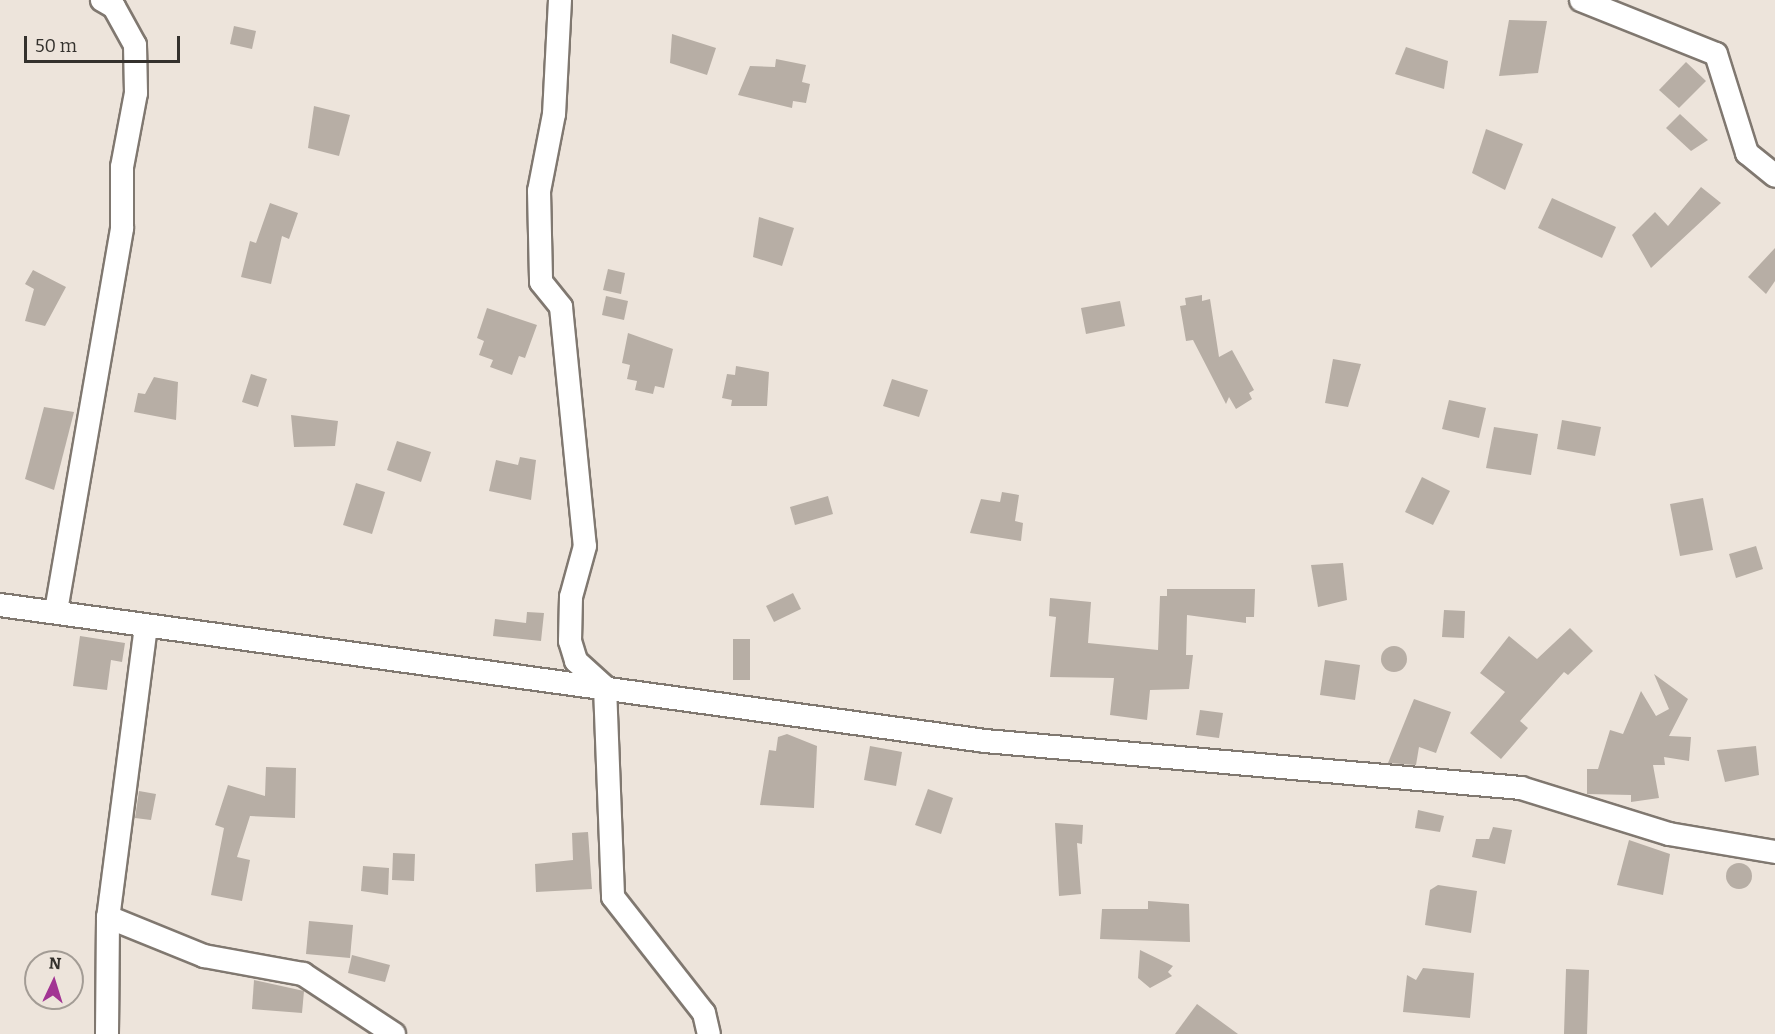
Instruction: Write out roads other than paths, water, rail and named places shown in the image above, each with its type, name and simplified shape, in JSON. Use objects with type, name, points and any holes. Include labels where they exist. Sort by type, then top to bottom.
[{"type":"street","points":[[56,611],[122,228],[123,167],[136,93],[135,45],[114,7],[102,0]]},
{"type":"street","points":[[560,0],[554,114],[539,190],[540,282],[561,307],[585,546],[571,597],[570,641],[576,661],[605,687],[613,897],[704,1013],[709,1034]]},
{"type":"street","points":[[1581,0],[1716,54],[1746,153],[1775,176]]},
{"type":"street","points":[[0,605],[984,741],[1521,788],[1669,834],[1775,852]]},
{"type":"street","points":[[107,1034],[108,917],[146,626]]},
{"type":"street","points":[[108,917],[204,956],[303,974],[394,1034]]}]
